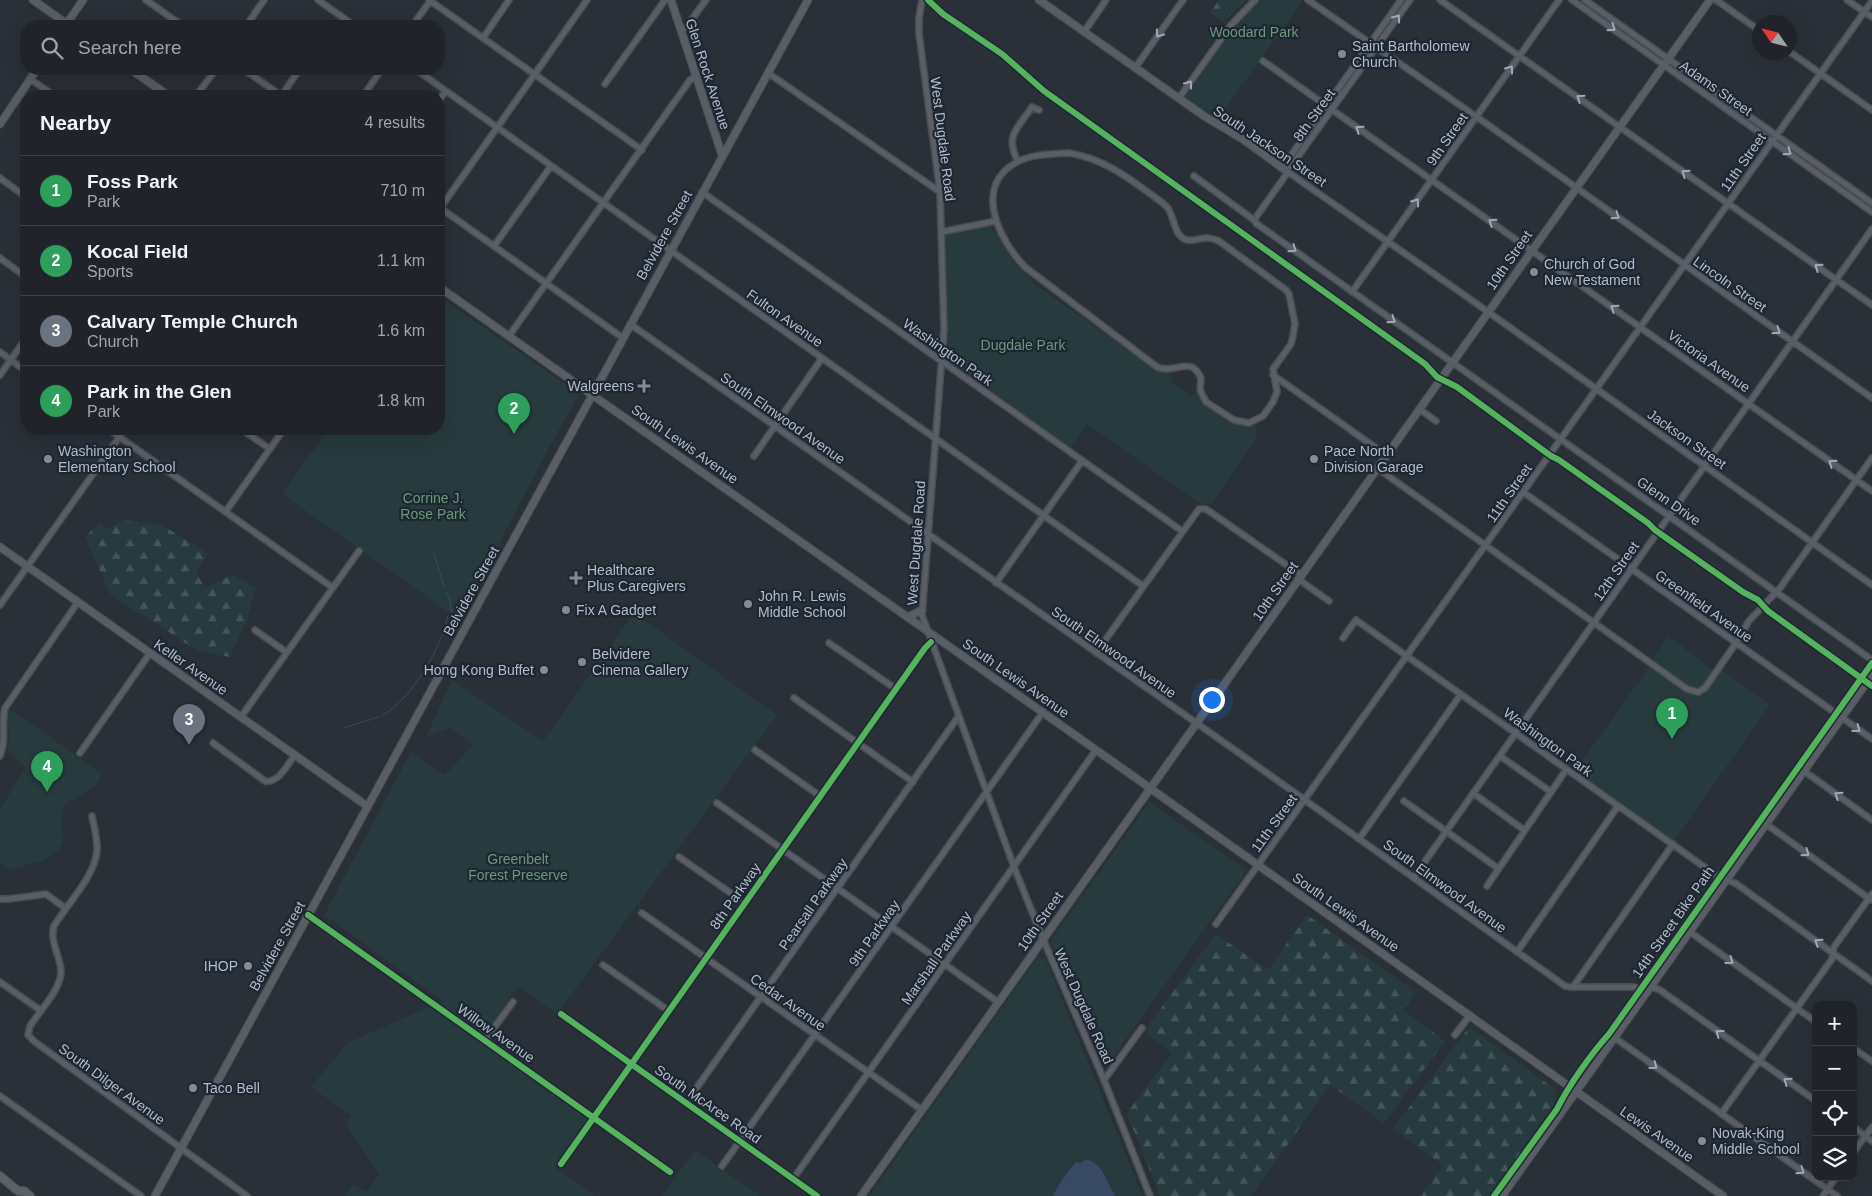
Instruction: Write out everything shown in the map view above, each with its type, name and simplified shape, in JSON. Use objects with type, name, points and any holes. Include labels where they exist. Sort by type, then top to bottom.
[{"type":"main road","points":[[33,0],[59,20]]},
{"type":"main road","points":[[71,20],[83,0]]},
{"type":"main road","name":"Glen Rock Avenue","points":[[671,0],[722,155]]},
{"type":"main road","name":"Belvidere Street","points":[[155,1195],[808,0]]},
{"type":"main road","name":"South Jackson Street","points":[[1039,0],[1287,171]]},
{"type":"main road","name":"10th Street","points":[[861,1196],[1710,0]]},
{"type":"main road","points":[[23,90],[33,75]]},
{"type":"main road","points":[[139,75],[160,90]]},
{"type":"main road","points":[[0,124],[20,94]]},
{"type":"main road","name":"South Lewis Avenue","points":[[445,291],[1577,1091]]},
{"type":"main road","name":"Keller Avenue","points":[[0,547],[367,806]]},
{"type":"main road","points":[[908,617],[922,610]]},
{"type":"main road","points":[[1502,1196],[1872,675]]},
{"type":"main road","name":"Lewis Avenue","points":[[1577,1091],[1723,1196]]},
{"type":"main road","points":[[0,1176],[19,1193],[24,1191],[30,1196]]},
{"type":"street","points":[[146,0],[174,20]]},
{"type":"street","points":[[250,20],[264,0]]},
{"type":"street","points":[[318,0],[346,20]]},
{"type":"street","points":[[416,20],[430,0],[642,150]]},
{"type":"street","points":[[482,38],[509,0]]},
{"type":"street","points":[[445,201],[587,0]]},
{"type":"street","points":[[605,84],[665,0]]},
{"type":"street","points":[[681,30],[686,27],[706,0]]},
{"type":"street","name":"West Dugdale Road","points":[[922,0],[919,34],[940,192],[944,329],[922,610],[926,630],[1014,867],[1104,1080],[1150,1196]]},
{"type":"street","points":[[1084,32],[1106,0]]},
{"type":"street","points":[[1135,68],[1183,0]]},
{"type":"street","points":[[1179,98],[1231,25],[1256,0]]},
{"type":"street","name":"Lincoln Street","points":[[1308,0],[1872,398]]},
{"type":"street","name":"8th Street","points":[[1287,171],[1287,160],[1401,0]]},
{"type":"street","name":"8th Street","points":[[1254,220],[1410,0]]},
{"type":"street","points":[[1440,0],[1872,305]]},
{"type":"street","name":"9th Street","points":[[1352,292],[1559,0]]},
{"type":"street","name":"Adams Street","points":[[1572,0],[1776,135],[1872,203]]},
{"type":"street","name":"Adams Street","points":[[1585,0],[1772,141],[1872,212]]},
{"type":"street","points":[[1716,0],[1752,25]]},
{"type":"street","points":[[1847,0],[1872,17]]},
{"type":"street","name":"11th Street","points":[[1216,924],[1872,0]]},
{"type":"street","points":[[1797,57],[1872,110]]},
{"type":"street","name":"Victoria Avenue","points":[[1263,61],[1872,491]]},
{"type":"street","points":[[768,74],[940,192]]},
{"type":"street","points":[[200,90],[212,75]]},
{"type":"street","points":[[252,75],[273,90]]},
{"type":"street","points":[[286,90],[296,75]]},
{"type":"street","points":[[367,90],[378,75]]},
{"type":"street","name":"Fulton Avenue","points":[[423,75],[445,90]]},
{"type":"street","points":[[509,336],[690,80],[696,77]]},
{"type":"street","points":[[30,79],[46,90]]},
{"type":"street","name":"Fulton Avenue","points":[[446,91],[1143,586]]},
{"type":"street","points":[[1018,161],[1011,149],[1011,140],[1032,107],[1039,110]]},
{"type":"street","points":[[1069,154],[1094,159],[1112,167],[1164,204],[1169,210],[1178,233],[1182,238],[1187,240],[1210,237],[1219,241],[1286,290],[1292,303],[1295,324],[1293,336],[1291,344],[1276,362],[1273,369],[1277,392],[1273,402],[1263,416],[1248,422],[1234,420],[1206,402],[1200,390],[1202,378],[1195,368],[1184,365],[1171,370],[1164,370],[1157,366],[1024,267],[1006,244],[996,221],[993,201],[996,184],[1009,168],[1018,161],[1036,156],[1069,154]]},
{"type":"street","points":[[494,246],[551,166]]},
{"type":"street","name":"South Jackson Street","points":[[1287,171],[1488,312]]},
{"type":"street","name":"Glenn Drive","points":[[1194,176],[1352,292],[1872,660]]},
{"type":"street","points":[[0,178],[20,193]]},
{"type":"street","name":"Washington Park","points":[[702,192],[1182,531]]},
{"type":"street","points":[[445,213],[623,338]]},
{"type":"street","points":[[941,232],[996,221]]},
{"type":"street","name":"12th Street","points":[[1414,878],[1872,229]]},
{"type":"street","points":[[0,258],[20,273]]},
{"type":"street","name":"Jackson Street","points":[[1488,312],[1872,585]]},
{"type":"street","name":"South Elmwood Avenue","points":[[630,324],[1305,800],[1565,986],[1632,987],[1660,990],[1812,1098]]},
{"type":"street","points":[[0,375],[20,346]]},
{"type":"street","points":[[0,352],[20,367]]},
{"type":"street","points":[[754,456],[822,358]]},
{"type":"street","points":[[1273,375],[1386,455]]},
{"type":"street","points":[[1418,409],[1436,421]]},
{"type":"street","points":[[117,435],[332,587]]},
{"type":"street","points":[[250,435],[270,449]]},
{"type":"street","points":[[226,511],[280,435]]},
{"type":"street","points":[[0,605],[120,437]]},
{"type":"street","points":[[1377,468],[1692,692],[1698,692],[1705,688],[1756,612],[1777,592],[1872,458]]},
{"type":"street","points":[[996,582],[1082,461]]},
{"type":"street","name":"Greenfield Avenue","points":[[1523,492],[1872,739]]},
{"type":"street","points":[[1096,653],[1199,509],[1206,509],[1215,515],[1330,601]]},
{"type":"street","points":[[241,717],[359,551]]},
{"type":"street","points":[[0,756],[5,744],[5,708],[78,602]]},
{"type":"street","name":"Washington Park","points":[[1343,638],[1356,620],[1720,878],[1735,884],[1872,980]]},
{"type":"street","points":[[255,630],[286,652]]},
{"type":"street","points":[[829,642],[896,689]]},
{"type":"street","name":"8th Parkway","points":[[561,1164],[820,796],[931,642]]},
{"type":"street","points":[[80,753],[150,653]]},
{"type":"street","points":[[1359,839],[1461,694]]},
{"type":"street","points":[[794,698],[913,782]]},
{"type":"street","name":"9th Parkway","points":[[722,1166],[1043,712]]},
{"type":"street","name":"Pearsall Parkway","points":[[686,1103],[958,717]]},
{"type":"street","points":[[212,743],[265,781],[270,782],[277,779],[295,755]]},
{"type":"street","points":[[755,750],[820,796]]},
{"type":"street","name":"Marshall Parkway","points":[[793,1179],[1096,750]]},
{"type":"street","points":[[1500,756],[1551,792]]},
{"type":"street","points":[[1804,771],[1872,820]]},
{"type":"street","points":[[1487,886],[1564,773]]},
{"type":"street","points":[[1473,794],[1524,830]]},
{"type":"street","points":[[1404,801],[1499,869]]},
{"type":"street","points":[[717,803],[998,1002]]},
{"type":"street","points":[[1517,952],[1618,806]]},
{"type":"street","points":[[0,982],[40,1010],[60,979],[60,962],[52,930],[89,875],[96,859],[97,844],[92,816]]},
{"type":"street","points":[[1721,1114],[1832,959],[1834,947],[1871,897],[1766,824]]},
{"type":"street","points":[[1573,987],[1673,844]]},
{"type":"street","points":[[679,857],[745,903]]},
{"type":"street","points":[[0,899],[9,900],[46,894],[65,908]]},
{"type":"street","name":"Cedar Avenue","points":[[642,913],[922,1110]]},
{"type":"street","name":"Willow Avenue","points":[[308,915],[670,1172]]},
{"type":"street","points":[[1690,932],[1812,1019]]},
{"type":"street","points":[[603,965],[669,1011]]},
{"type":"street","points":[[485,1040],[513,1002]]},
{"type":"street","name":"South Dilger Avenue","points":[[40,1010],[28,1031],[28,1035],[35,1042],[247,1196]]},
{"type":"street","name":"South McAree Road","points":[[561,1014],[817,1196]]},
{"type":"street","points":[[1455,1036],[1470,1015]]},
{"type":"street","points":[[1104,1080],[1142,1028]]},
{"type":"street","points":[[1615,1038],[1837,1196]]},
{"type":"street","points":[[1857,1051],[1872,1061]]},
{"type":"street","points":[[0,1096],[141,1196]]},
{"type":"street","points":[[1857,1148],[1872,1127]]},
{"type":"street","points":[[1857,1130],[1872,1141]]},
{"type":"street","points":[[1823,1196],[1834,1181]]},
{"type":"green space","points":[[1219,0],[1246,0],[1223,22],[1210,13]]},
{"type":"green space","name":"Woodard Park","points":[[1260,0],[1303,0],[1217,120],[1184,98],[1239,18]]},
{"type":"green space","points":[[1576,0],[1581,0],[1660,57],[1658,58]]},
{"type":"green space","points":[[1674,66],[1767,132],[1768,134],[1673,68]]},
{"type":"green space","points":[[1781,142],[1872,206],[1872,209],[1780,144]]},
{"type":"green space","name":"Dugdale Park","points":[[989,226],[996,232],[1016,263],[1030,275],[1030,281],[1160,372],[1170,374],[1173,384],[1192,396],[1198,389],[1205,404],[1218,414],[1235,423],[1243,425],[1256,424],[1256,439],[1211,505],[1201,504],[1087,424],[1070,448],[945,359],[943,233]]},
{"type":"green space","name":"Corrine J. Rose Park","points":[[445,300],[579,394],[546,453],[460,620],[282,494],[324,435],[445,435]]},
{"type":"green space","points":[[122,520],[162,525],[208,554],[196,572],[204,587],[232,575],[256,587],[247,619],[230,657],[198,651],[110,594],[85,537],[99,523],[109,529]]},
{"type":"green space","name":"Greenbelt Forest Preserve","points":[[634,613],[777,715],[557,1014],[518,986],[480,1042],[588,1118],[555,1167],[596,1196],[345,1196],[354,1184],[366,1192],[379,1174],[346,1125],[352,1116],[311,1087],[347,1043],[443,1001],[324,915],[411,752],[445,775],[473,745],[450,728],[426,737],[452,680],[543,741]]},
{"type":"green space","points":[[1668,637],[1713,671],[1720,669],[1770,705],[1673,842],[1574,772],[1653,662],[1654,656]]},
{"type":"green space","points":[[9,708],[102,774],[95,786],[64,805],[61,818],[63,843],[57,852],[41,862],[12,869],[0,863],[0,809],[26,767],[7,751],[9,747]]},
{"type":"green space","points":[[1149,802],[1247,870],[1108,1064],[1050,941]]},
{"type":"green space","points":[[1307,915],[1416,992],[1403,1010],[1445,1041],[1384,1123],[1330,1085],[1251,1196],[1160,1196],[1127,1113],[1172,1053],[1144,1031],[1216,934],[1268,970]]},
{"type":"green space","points":[[1039,957],[1046,960],[1143,1196],[869,1196],[1034,962]]},
{"type":"green space","points":[[1469,1027],[1555,1089],[1556,1098],[1553,1109],[1491,1196],[1421,1196],[1443,1165],[1393,1129]]},
{"type":"green space","points":[[695,1150],[760,1196],[662,1196]]},
{"type":"water","points":[[1085,1160],[1091,1161],[1100,1168],[1115,1196],[1053,1196],[1076,1162],[1080,1163]]},
{"type":"waterway","points":[[434,553],[444,587]]},
{"type":"waterway","points":[[383,715],[404,697],[424,672],[432,657],[448,616],[452,615],[449,597],[446,592]]},
{"type":"waterway","points":[[343,728],[379,717]]},
{"type":"cycle path","points":[[928,0],[943,14],[1002,54],[1044,91],[1425,364],[1437,377],[1457,387],[1551,456],[1648,523],[1655,530],[1743,592],[1758,600],[1768,611],[1872,686]]},
{"type":"cycle path","points":[[561,1164],[931,642]]},
{"type":"cycle path","name":"14th Street Bike Path","points":[[1494,1196],[1557,1109],[1581,1070],[1609,1034],[1872,663]]},
{"type":"cycle path","points":[[308,915],[670,1172]]},
{"type":"cycle path","points":[[561,1014],[817,1196]]},
{"type":"place","name":"Saint Bartholomew Church","points":[[1342,54]]},
{"type":"place","name":"Church of God New Testament","points":[[1534,272]]},
{"type":"place","name":"Walgreens","points":[[644,386]]},
{"type":"place","name":"Kocal Field","points":[[514,434]]},
{"type":"place","name":"Washington Elementary School","points":[[48,459]]},
{"type":"place","name":"Pace North Division Garage","points":[[1314,459]]},
{"type":"place","name":"Healthcare Plus Caregivers","points":[[576,578]]},
{"type":"place","name":"John R. Lewis Middle School","points":[[748,604]]},
{"type":"place","name":"Fix A Gadget","points":[[566,610]]},
{"type":"place","name":"Belvidere Cinema Gallery","points":[[582,662]]},
{"type":"place","name":"Hong Kong Buffet","points":[[544,670]]},
{"type":"place","name":"Foss Park","points":[[1672,739]]},
{"type":"place","name":"Calvary Temple Church","points":[[189,745]]},
{"type":"place","name":"Park in the Glen","points":[[47,792]]},
{"type":"place","name":"IHOP","points":[[248,966]]},
{"type":"place","name":"Taco Bell","points":[[193,1088]]},
{"type":"place","name":"Novak-King Middle School","points":[[1702,1141]]}]
